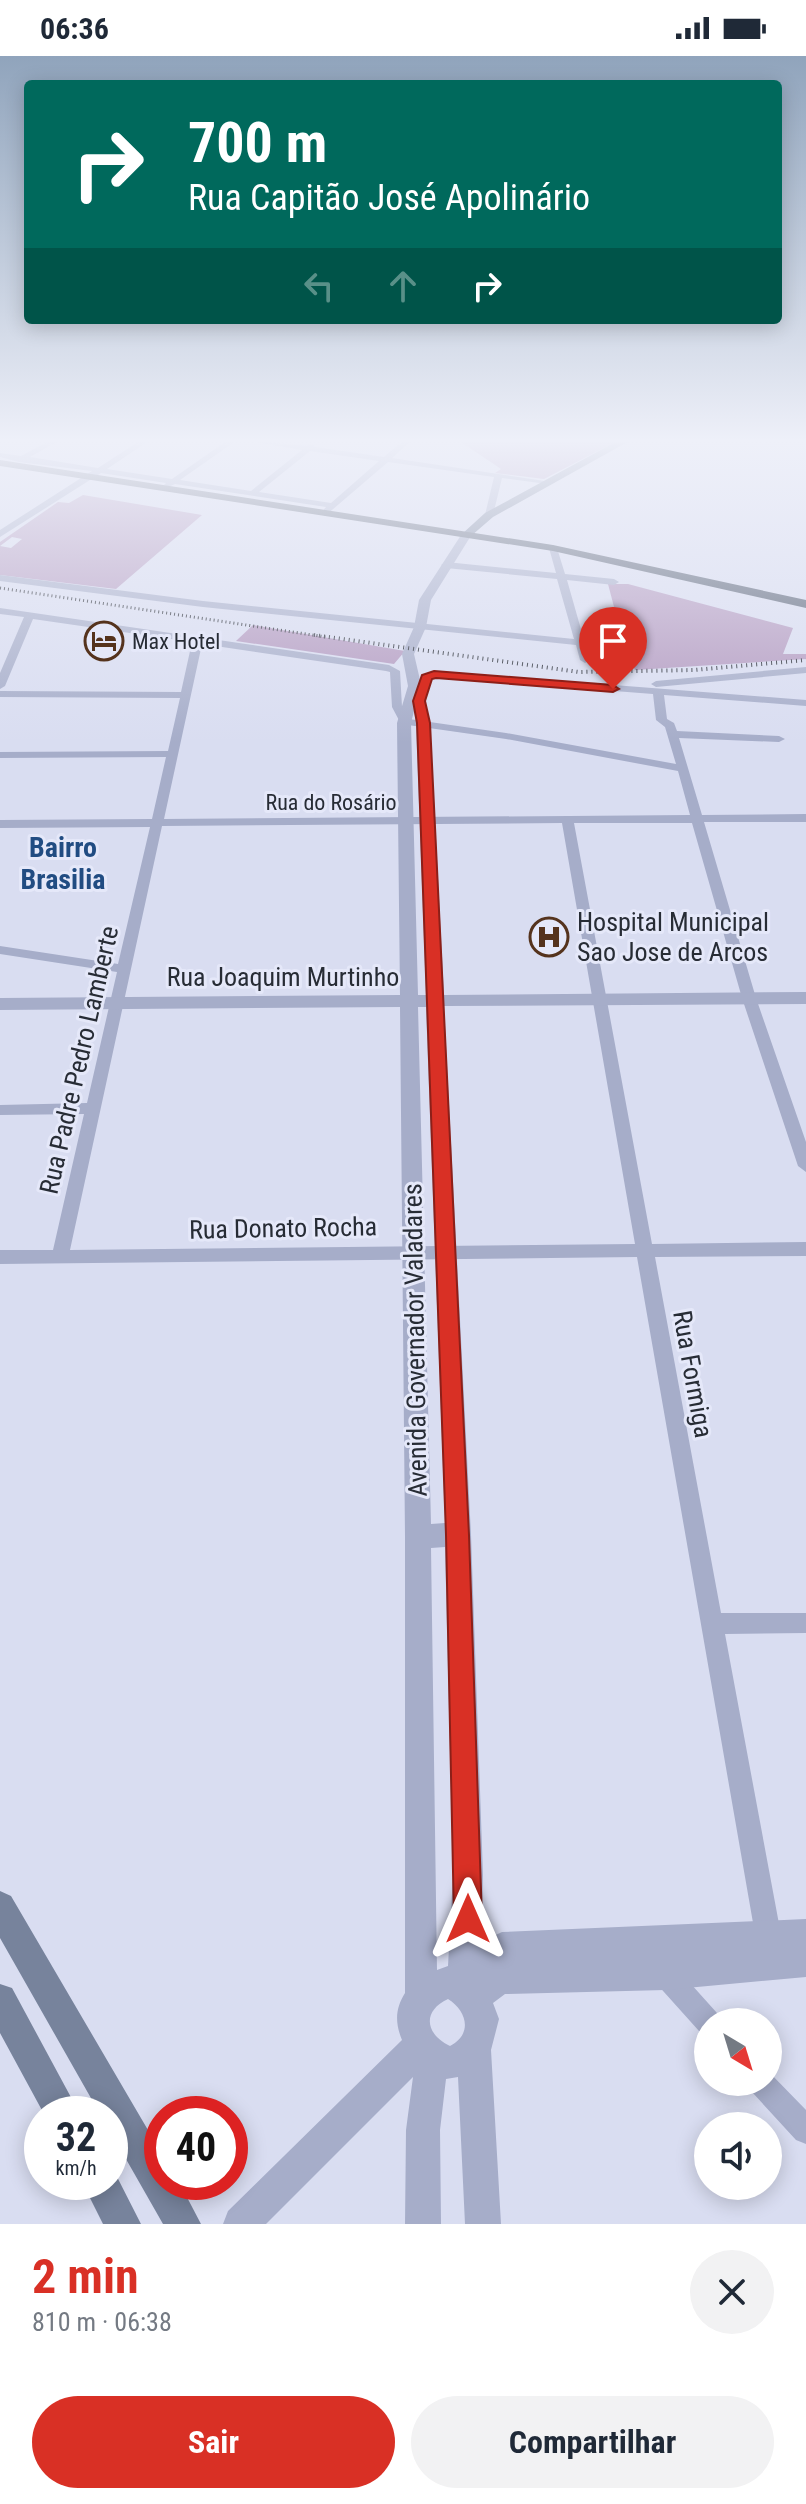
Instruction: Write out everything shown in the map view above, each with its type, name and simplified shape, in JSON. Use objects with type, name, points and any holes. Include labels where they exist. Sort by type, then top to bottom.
[{"type":"main road","points":[[517,541],[806,604]]},
{"type":"main road","points":[[0,1907],[183,2224]]},
{"type":"main road","points":[[0,2000],[53,2096]]},
{"type":"main road","points":[[110,2200],[123,2224]]},
{"type":"street","name":"Avenida Governador Valadares","points":[[467,1991],[468,1875],[458,1535],[435,1002],[417,821],[416,693],[408,654],[421,623],[469,541]]},
{"type":"street","points":[[553,548],[585,660]]},
{"type":"street","points":[[453,566],[614,582]]},
{"type":"street","points":[[0,578],[621,647]]},
{"type":"street","points":[[0,611],[389,668],[395,671],[397,707],[414,724],[506,736],[683,769]]},
{"type":"street","points":[[0,686],[30,614]]},
{"type":"street","name":"Rua Padre Pedro Lamberte","points":[[60,1256],[198,640]]},
{"type":"street","points":[[613,689],[806,670]]},
{"type":"street","points":[[416,693],[426,677],[434,674],[806,703]]},
{"type":"street","points":[[676,693],[670,686],[686,681]]},
{"type":"street","points":[[658,692],[662,720],[671,729],[749,998],[806,1166]]},
{"type":"street","points":[[0,694],[186,695]]},
{"type":"street","points":[[671,729],[779,739]]},
{"type":"street","points":[[0,755],[172,754]]},
{"type":"street","name":"Rua do Rosário","points":[[0,824],[806,818]]},
{"type":"street","name":"Rua Formiga","points":[[567,820],[771,1951]]},
{"type":"street","name":"Avenida Governador Valadares","points":[[417,821],[409,1002],[418,1536],[421,1995]]},
{"type":"street","points":[[0,950],[124,969]]},
{"type":"street","name":"Rua Joaquim Murtinho","points":[[0,1004],[806,998]]},
{"type":"street","points":[[0,1110],[93,1108]]},
{"type":"street","name":"Rua Donato Rocha","points":[[0,1257],[806,1249]]},
{"type":"street","points":[[418,1536],[458,1535]]},
{"type":"street","points":[[711,1624],[806,1623]]},
{"type":"street","points":[[467,1991],[504,1978],[665,1974],[771,1951],[806,1935]]},
{"type":"street","points":[[636,1942],[695,2008]]},
{"type":"street","points":[[467,1991],[485,1958],[502,1948],[636,1942],[771,1951],[806,1961]]},
{"type":"street","points":[[423,2224],[426,2052],[413,2029],[413,2011],[421,1995],[433,1985],[447,1982],[467,1991],[481,2014],[481,2032],[474,2048],[462,2059],[447,2063],[426,2052]]},
{"type":"street","points":[[474,2048],[483,2224]]},
{"type":"street","points":[[241,2224],[426,2052]]},
{"type":"street","points":[[775,2096],[806,2130]]},
{"type":"shaded area","points":[[19,541],[172,541],[116,589],[0,575],[0,546],[11,548]]},
{"type":"shaded area","points":[[608,584],[628,584],[793,628],[783,654],[806,654],[806,659],[635,670],[624,645]]},
{"type":"shaded area","points":[[253,625],[405,651],[394,664],[236,641]]},
{"type":"railway","points":[[0,588],[326,637]]},
{"type":"railway","points":[[314,635],[579,672],[694,670],[806,660]]},
{"type":"place","name":"Max Hotel","points":[[104,641]]},
{"type":"place","name":"Hospital Municipal Sao Jose de Arcos","points":[[549,937]]},
{"type":"district","name":"Bairro Brasilia","points":[[63,863]]},
{"type":"route","points":[[468,1919],[458,1535],[423,723],[419,701],[426,677],[434,674],[613,689]]}]
